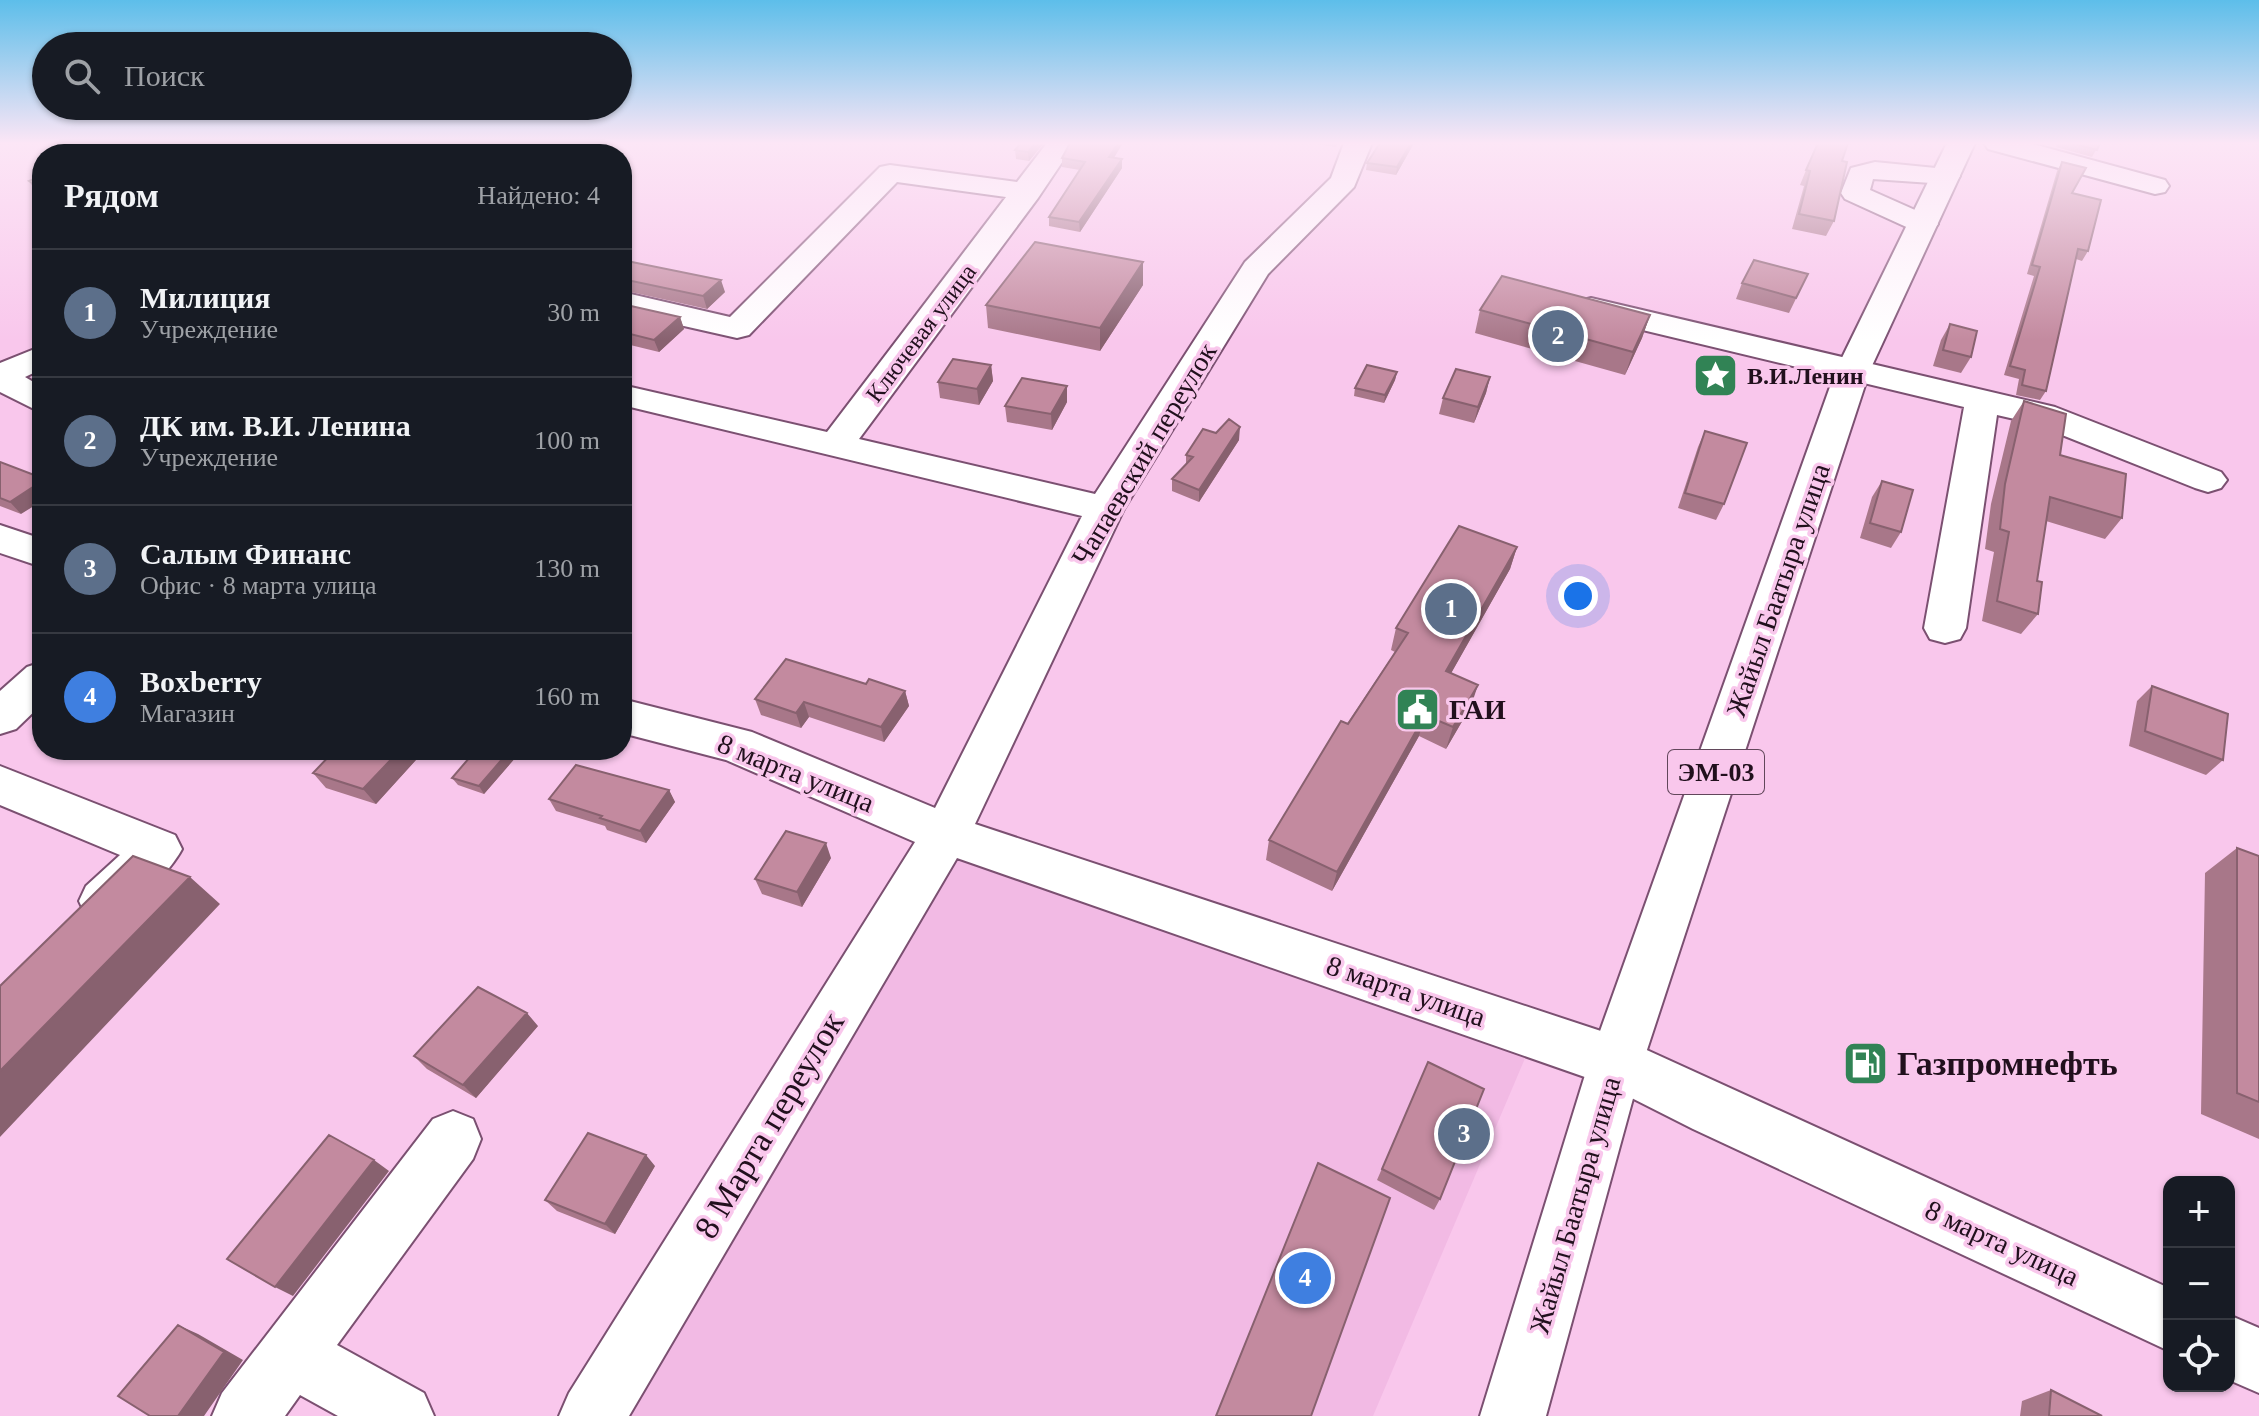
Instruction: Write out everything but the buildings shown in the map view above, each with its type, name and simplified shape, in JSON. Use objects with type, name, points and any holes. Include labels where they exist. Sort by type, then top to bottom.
[{"type":"main road","points":[[632,304],[737,328],[854,209]]},
{"type":"main road","name":"Ключевая улица","points":[[836,445],[1015,209]]},
{"type":"main road","name":"Чапаевский переулок","points":[[946,834],[1105,509],[1256,269],[1316,209]]},
{"type":"main road","points":[[1886,209],[1923,224]]},
{"type":"main road","name":"Жайыл Баатыра улица","points":[[1513,1416],[1616,1062],[1853,370],[1930,209]]},
{"type":"main road","points":[[1555,300],[2043,415],[2208,480]]},
{"type":"main road","points":[[0,377],[32,361]]},
{"type":"main road","points":[[0,377],[32,396]]},
{"type":"main road","points":[[632,397],[1105,509]]},
{"type":"main road","points":[[1945,628],[1982,401]]},
{"type":"main road","points":[[0,538],[32,550]]},
{"type":"main road","points":[[0,717],[32,687]]},
{"type":"main road","name":"8 марта улица","points":[[632,719],[736,745],[946,834],[1616,1062],[1713,1110],[2163,1317]]},
{"type":"main road","points":[[0,785],[158,849],[68,937]]},
{"type":"main road","name":"8 Марта переулок","points":[[592,1416],[946,834]]},
{"type":"main road","points":[[245,1416],[453,1139]]},
{"type":"main road","points":[[2235,1350],[2259,1361]]},
{"type":"main road","points":[[291,1354],[401,1416]]},
{"type":"shaded area","points":[[959,853],[1526,1056],[1373,1416],[623,1416]]},
{"type":"place","name":"ДК им. В.И. Ленина","points":[[1558,336]]},
{"type":"place","name":"В.И.Ленин","points":[[1716,376]]},
{"type":"place","name":"Милиция","points":[[1451,609]]},
{"type":"place","name":"ГАИ","points":[[1418,709]]},
{"type":"place","name":"Газпромнефть","points":[[1866,1063]]},
{"type":"place","name":"Салым Финанс","points":[[1464,1134]]},
{"type":"place","name":"Boxberry","points":[[1305,1278]]}]
